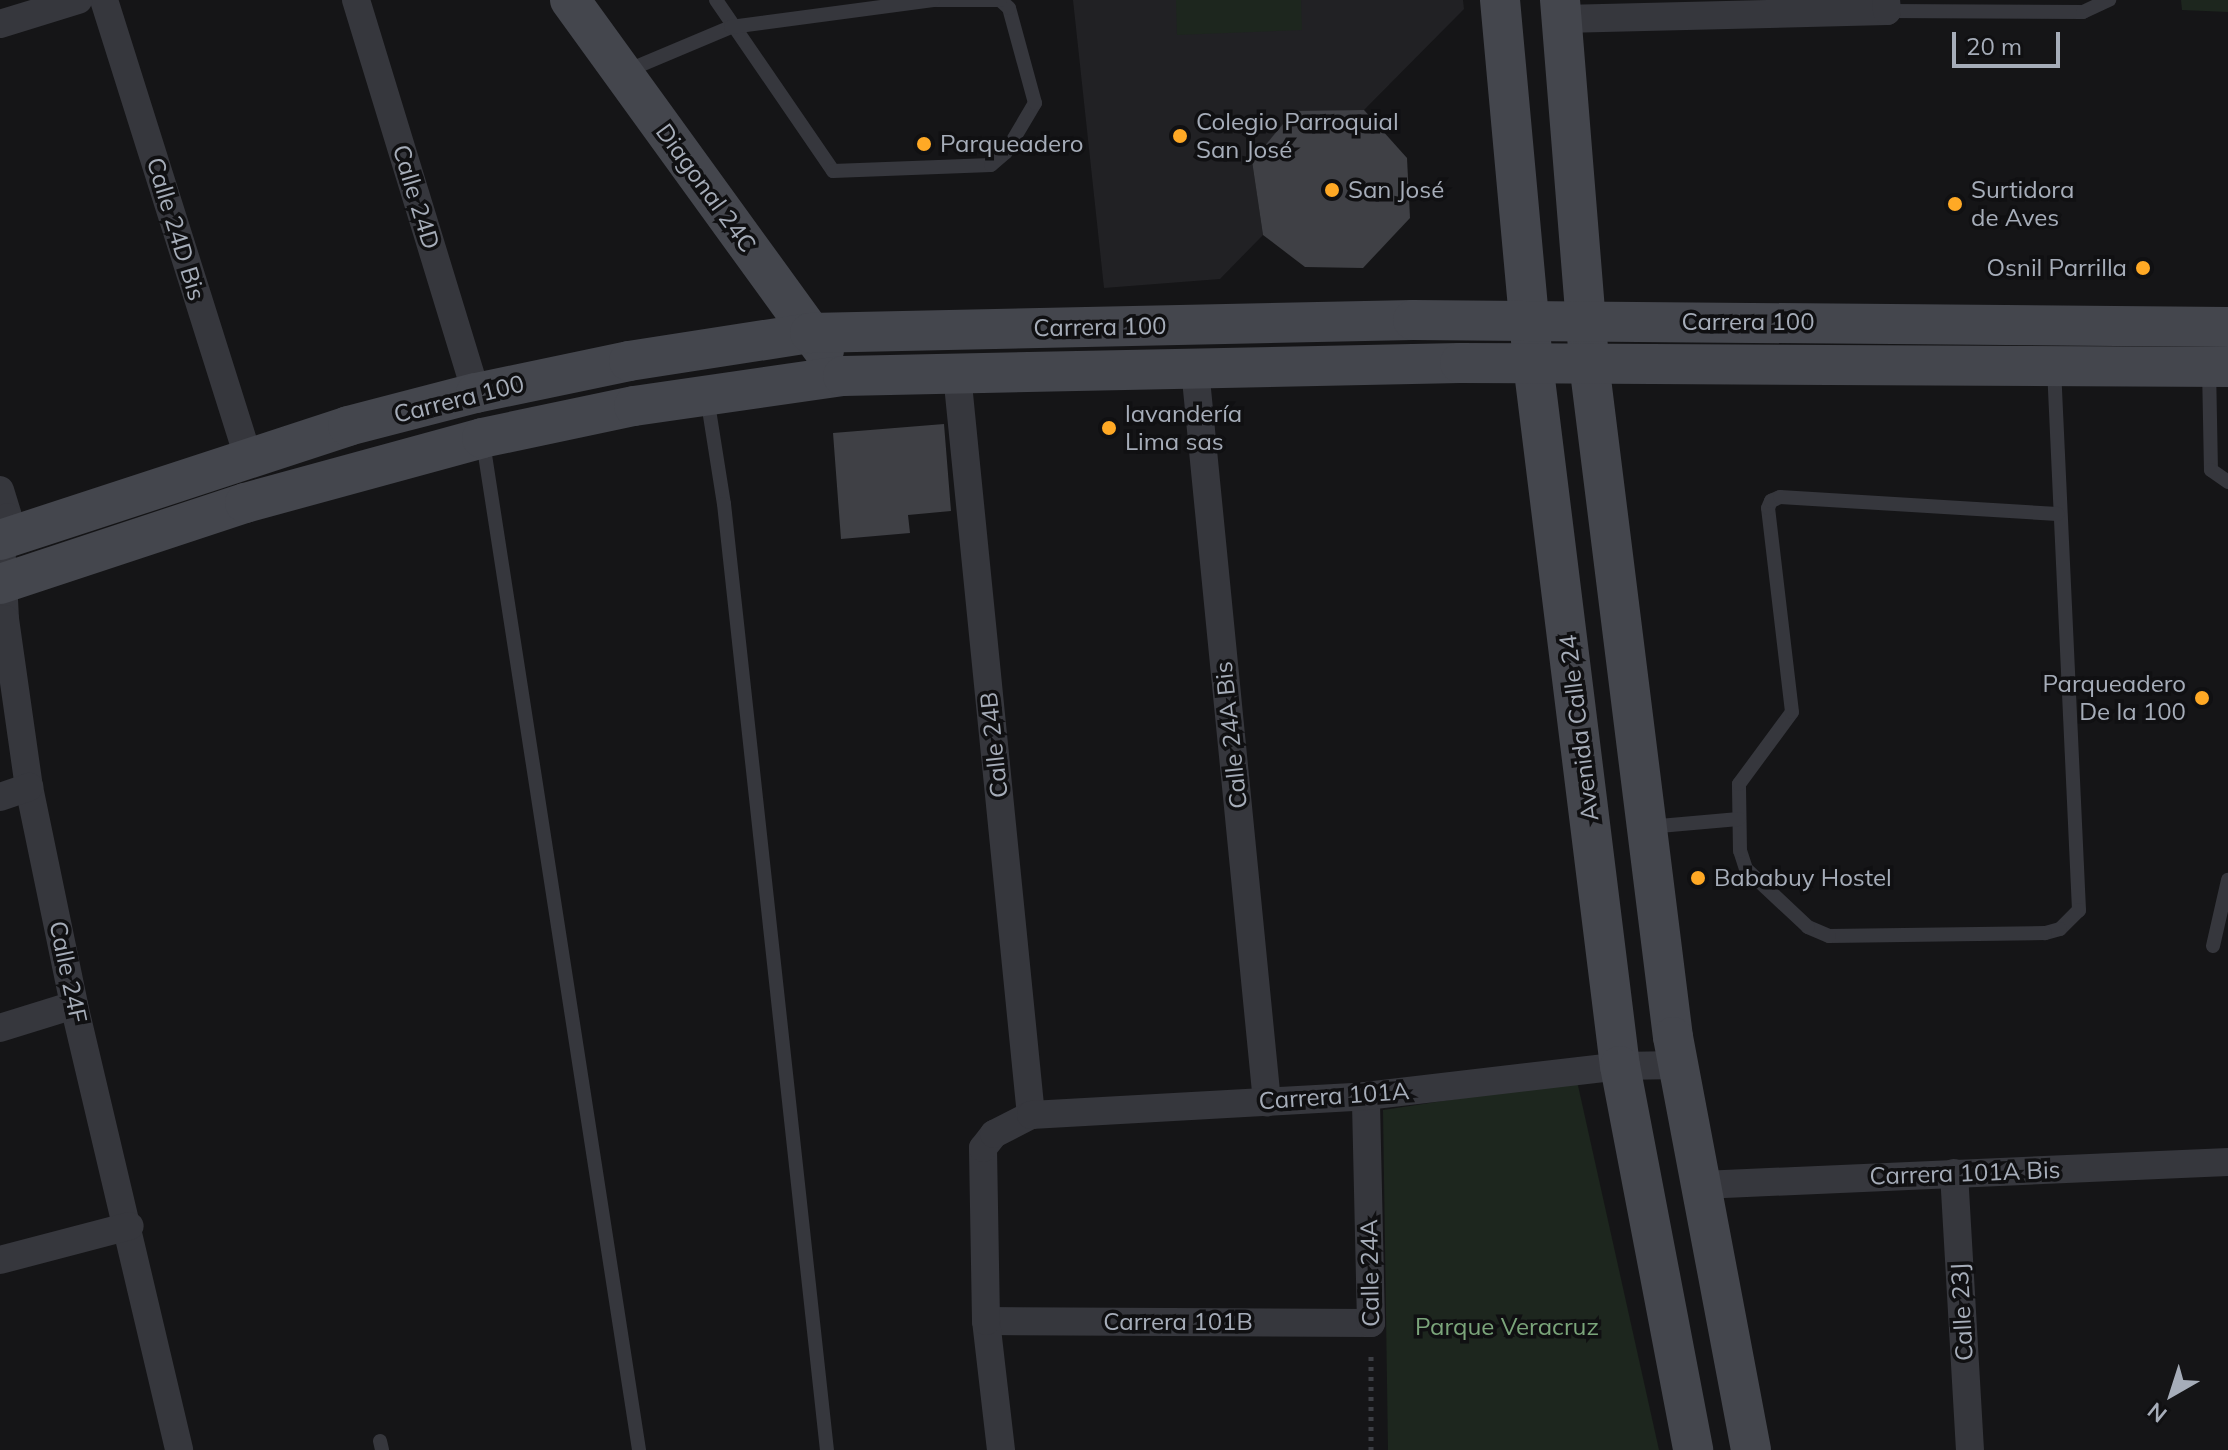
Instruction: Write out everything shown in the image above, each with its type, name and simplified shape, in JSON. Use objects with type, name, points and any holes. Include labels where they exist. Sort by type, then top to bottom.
[{"type":"main road","name":"Diagonal 24C","points":[[570,0],[843,376]]},
{"type":"main road","name":"Avenida Calle 24","points":[[1500,0],[1533,363],[1620,1066],[1693,1450]]},
{"type":"main road","points":[[1561,10],[1589,363],[1677,1065],[1751,1450]]},
{"type":"main road","name":"Carrera 100","points":[[1,540],[248,457],[476,393],[629,361],[810,333],[1529,320],[2228,327]]},
{"type":"main road","name":"Carrera 100","points":[[1,584],[245,503],[482,438],[707,396],[843,376],[1533,363],[2219,367]]},
{"type":"street","points":[[0,24],[78,0]]},
{"type":"street","name":"Calle 24D Bis","points":[[104,0],[248,457]]},
{"type":"street","name":"Calle 24D","points":[[356,0],[476,393]]},
{"type":"street","points":[[1561,10],[1886,6]]},
{"type":"street","name":"Calle 24A Bis","points":[[1195,369],[1267,1102]]},
{"type":"street","name":"Calle 24B","points":[[957,374],[1031,1115]]},
{"type":"street","name":"Calle 24F","points":[[0,490],[8,517],[1,540],[1,584],[29,787],[74,1005],[130,1226],[172,1449]]},
{"type":"street","points":[[0,797],[29,787]]},
{"type":"street","points":[[0,1028],[74,1005]]},
{"type":"street","name":"Carrera 101A","points":[[986,1321],[983,1148],[994,1134],[1031,1115],[1366,1096],[1620,1066],[1677,1065]]},
{"type":"street","name":"Calle 24A","points":[[1366,1096],[1371,1323]]},
{"type":"street","name":"Carrera 101A Bis","points":[[1702,1185],[2228,1162]]},
{"type":"street","name":"Calle 23J","points":[[1954,1173],[1970,1450]]},
{"type":"street","points":[[0,1260],[130,1226]]},
{"type":"street","points":[[986,1321],[1001,1450]]},
{"type":"street","name":"Carrera 101B","points":[[986,1321],[1371,1323]]},
{"type":"lane","points":[[622,72],[731,27],[933,0],[1000,0],[1009,8],[1035,103],[1006,152],[991,165],[833,171],[731,27],[716,0]]},
{"type":"lane","points":[[1886,6],[2083,12],[2109,0]]},
{"type":"lane","points":[[2053,364],[2057,514],[2082,899],[2070,921],[2045,933],[1829,936],[1808,927],[1746,869],[1740,859],[1739,819],[1743,775],[1792,712],[1768,508],[1771,501],[1780,497],[2057,514]]},
{"type":"lane","points":[[2219,367],[2211,470],[2228,482]]},
{"type":"lane","points":[[707,396],[730,551],[827,1450]]},
{"type":"lane","points":[[482,438],[639,1450]]},
{"type":"lane","points":[[1647,827],[1739,819]]},
{"type":"lane","points":[[2213,946],[2228,880]]},
{"type":"path","name":"Calle 24A","points":[[1371,1323],[1371,1450]]},
{"type":"shaded area","name":"Colegio Parroquial San José","points":[[1073,0],[1463,0],[1464,9],[1364,110],[1294,112],[1252,161],[1263,235],[1220,279],[1104,288]]},
{"type":"green space","points":[[1176,0],[1301,0],[1302,30],[1177,35]]},
{"type":"green space","points":[[2181,0],[2228,0],[2228,12],[2182,10]]},
{"type":"green space","name":"Parque Veracruz","points":[[1577,1081],[1659,1450],[1388,1450],[1383,1110]]},
{"type":"building","name":"San José","points":[[1364,110],[1407,158],[1410,218],[1363,268],[1305,267],[1263,235],[1252,161],[1294,111]]},
{"type":"building","points":[[944,424],[951,511],[908,515],[910,533],[841,539],[833,433]]},
{"type":"place","name":"Colegio Parroquial San José","points":[[1180,136]]},
{"type":"place","name":"Parqueadero","points":[[924,144]]},
{"type":"place","name":"San José","points":[[1332,190]]},
{"type":"place","name":"Surtidora de Aves","points":[[1955,204]]},
{"type":"place","name":"Osnil Parrilla","points":[[2143,268]]},
{"type":"place","name":"lavandería Lima sas","points":[[1109,428]]},
{"type":"place","name":"Parqueadero De la 100","points":[[2202,698]]},
{"type":"place","name":"Bababuy Hostel","points":[[1698,878]]}]
